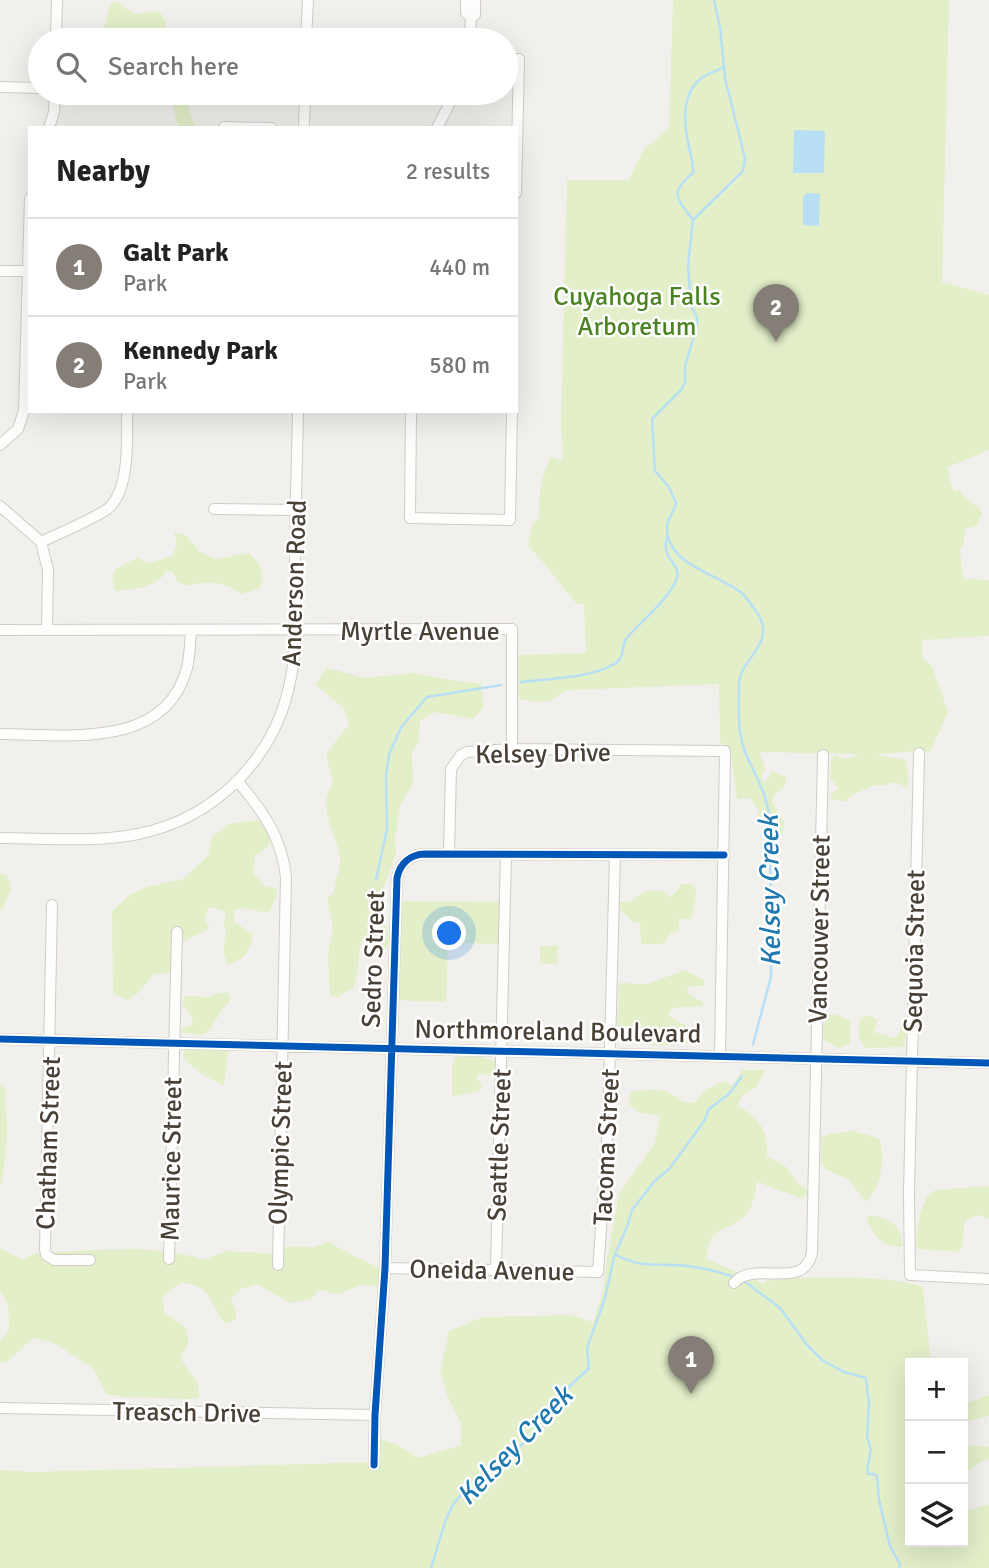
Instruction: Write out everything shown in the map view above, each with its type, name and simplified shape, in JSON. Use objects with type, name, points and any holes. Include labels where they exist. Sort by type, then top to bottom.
[{"type":"street","points":[[56,28],[57,0]]},
{"type":"street","points":[[307,28],[308,0]]},
{"type":"street","points":[[466,0],[466,13],[471,17]]},
{"type":"street","points":[[471,28],[475,0]]},
{"type":"street","points":[[518,59],[518,104]]},
{"type":"street","points":[[0,87],[28,88]]},
{"type":"street","points":[[50,126],[54,105]]},
{"type":"street","points":[[304,126],[305,105]]},
{"type":"street","points":[[438,126],[449,105]]},
{"type":"street","points":[[518,105],[518,126]]},
{"type":"street","points":[[0,271],[28,271]]},
{"type":"street","points":[[0,445],[13,435],[23,417],[28,295]]},
{"type":"street","points":[[41,542],[115,510],[124,473],[127,413]]},
{"type":"street","name":"Anderson Road","points":[[0,838],[95,838],[141,833],[187,817],[238,782],[267,743],[281,715],[292,674],[298,413]]},
{"type":"street","points":[[411,413],[410,518],[510,520],[512,413]]},
{"type":"street","points":[[0,506],[41,542],[48,570],[47,630]]},
{"type":"street","points":[[214,509],[296,510]]},
{"type":"street","name":"Myrtle Avenue","points":[[0,630],[512,629],[512,749]]},
{"type":"street","points":[[0,734],[108,734],[145,722],[164,708],[180,687],[190,657],[191,631]]},
{"type":"street","name":"Kelsey Drive","points":[[449,853],[451,775],[454,763],[461,755],[473,750],[512,749],[725,751],[724,855]]},
{"type":"street","name":"Sequoia Street","points":[[919,753],[909,1192],[910,1275],[989,1279]]},
{"type":"street","name":"Vancouver Street","points":[[734,1283],[744,1274],[790,1274],[804,1270],[812,1253],[823,755]]},
{"type":"street","name":"Olympic Street","points":[[238,782],[265,816],[280,846],[287,895],[278,1265]]},
{"type":"street","name":"Sedro Street","points":[[374,1465],[374,1415],[386,1268],[398,872],[411,856],[449,853],[724,855]]},
{"type":"street","name":"Seattle Street","points":[[496,1269],[506,854]]},
{"type":"street","name":"Tacoma Street","points":[[598,1272],[607,1158],[615,855]]},
{"type":"street","points":[[720,1056],[724,855]]},
{"type":"street","name":"Chatham Street","points":[[52,905],[46,1255],[54,1260],[90,1260]]},
{"type":"street","name":"Maurice Street","points":[[169,1259],[177,932]]},
{"type":"street","name":"Northmoreland Boulevard","points":[[0,1039],[989,1063]]},
{"type":"street","name":"Oneida Avenue","points":[[386,1268],[598,1272]]},
{"type":"street","name":"Treasch Drive","points":[[0,1408],[374,1415]]},
{"type":"green space","name":"Cuyahoga Falls Arboretum","points":[[673,0],[949,0],[942,282],[989,295],[989,450],[946,468],[955,492],[959,489],[982,513],[977,526],[965,529],[960,550],[963,579],[989,580],[989,636],[922,640],[922,657],[932,666],[948,712],[928,753],[920,748],[920,751],[875,754],[905,760],[909,776],[907,787],[893,782],[883,786],[876,785],[854,794],[846,801],[831,800],[830,796],[838,788],[834,781],[830,781],[831,760],[835,755],[847,759],[860,754],[760,752],[765,769],[761,777],[765,783],[772,771],[786,777],[785,786],[775,794],[772,802],[785,823],[782,835],[776,838],[772,846],[768,830],[750,798],[737,799],[730,748],[720,742],[719,684],[570,690],[542,702],[520,699],[516,693],[516,655],[586,653],[584,603],[577,604],[528,546],[532,524],[539,518],[541,487],[547,464],[551,457],[563,461],[561,424],[567,180],[629,180],[643,150],[669,128]]},
{"type":"green space","points":[[111,2],[118,2],[134,14],[159,11],[166,22],[166,28],[104,28]]},
{"type":"green space","points":[[173,105],[189,105],[195,125],[179,126]]},
{"type":"green space","points":[[174,532],[186,535],[200,552],[215,559],[249,553],[261,569],[260,588],[241,594],[215,583],[186,586],[177,581],[173,572],[167,570],[151,584],[115,591],[112,578],[115,569],[137,558],[149,563],[172,556],[177,545]]},
{"type":"green space","points":[[328,668],[364,678],[414,673],[481,683],[483,708],[473,719],[434,712],[420,721],[418,744],[412,752],[413,784],[401,803],[395,836],[396,853],[383,889],[381,909],[389,937],[387,948],[378,954],[372,942],[362,940],[354,987],[336,998],[330,996],[328,954],[333,929],[327,897],[334,893],[340,860],[327,812],[328,793],[333,783],[326,754],[349,724],[344,709],[315,684]]},
{"type":"green space","points":[[258,820],[268,832],[270,845],[255,856],[253,873],[266,887],[276,888],[277,895],[269,913],[241,908],[234,910],[234,922],[253,934],[246,954],[228,965],[223,952],[226,912],[209,907],[205,919],[210,928],[170,948],[172,973],[154,974],[138,993],[128,1000],[113,994],[112,911],[131,894],[147,887],[183,879],[208,856],[211,838],[229,824]]},
{"type":"green space","points":[[0,873],[8,876],[11,890],[2,909],[0,909]]},
{"type":"green space","points":[[680,884],[691,884],[696,889],[691,919],[679,919],[679,931],[671,933],[663,944],[641,944],[640,923],[633,922],[619,908],[620,902],[631,902],[639,895],[651,891],[666,892],[670,897],[680,888]]},
{"type":"green space","points":[[396,901],[505,902],[504,944],[448,943],[446,1002],[393,1000]]},
{"type":"green space","points":[[540,946],[558,946],[557,964],[540,964]]},
{"type":"green space","points":[[685,970],[705,981],[704,986],[690,986],[687,990],[703,1003],[703,1006],[673,1008],[668,1014],[688,1028],[690,1043],[640,1044],[630,1041],[617,1030],[619,983],[647,984]]},
{"type":"green space","points":[[229,993],[230,1001],[208,1031],[204,1035],[182,1033],[180,1029],[192,1025],[191,1015],[182,1003],[186,996],[207,997]]},
{"type":"green space","points":[[835,1014],[850,1021],[850,1044],[838,1048],[824,1040],[822,1032],[826,1016]]},
{"type":"green space","points":[[868,1015],[878,1020],[874,1032],[896,1038],[904,1021],[907,1028],[904,1047],[865,1048],[859,1026],[861,1018]]},
{"type":"green space","points":[[187,1047],[228,1050],[224,1085],[201,1073],[186,1060],[183,1056]]},
{"type":"green space","points":[[455,1057],[482,1057],[497,1062],[496,1077],[480,1073],[476,1077],[482,1086],[479,1091],[452,1097],[452,1067]]},
{"type":"green space","points":[[742,1070],[765,1070],[757,1086],[742,1095],[738,1106],[762,1127],[767,1157],[784,1165],[800,1185],[809,1190],[809,1195],[800,1198],[757,1182],[749,1210],[743,1218],[712,1238],[707,1259],[764,1284],[766,1281],[782,1279],[846,1277],[889,1280],[923,1287],[930,1358],[905,1358],[905,1547],[968,1547],[968,1510],[989,1505],[989,1568],[0,1568],[0,1470],[32,1472],[378,1462],[379,1439],[398,1445],[418,1458],[461,1445],[461,1424],[448,1398],[440,1371],[449,1331],[483,1317],[571,1315],[593,1322],[604,1287],[619,1194],[654,1144],[660,1116],[638,1112],[629,1104],[631,1092],[663,1091],[694,1103],[703,1091],[723,1081],[732,1086]]},
{"type":"green space","points":[[0,1085],[6,1089],[7,1122],[0,1188]]},
{"type":"green space","points":[[854,1131],[880,1139],[882,1164],[875,1189],[866,1202],[849,1180],[827,1170],[821,1164],[821,1138],[828,1134]]},
{"type":"green space","points":[[989,1186],[989,1219],[978,1215],[965,1221],[962,1246],[958,1252],[917,1249],[917,1229],[927,1195],[936,1190]]},
{"type":"green space","points":[[868,1215],[893,1224],[900,1233],[902,1247],[880,1240],[867,1221]]},
{"type":"green space","points":[[330,1241],[379,1268],[380,1286],[362,1285],[338,1294],[319,1290],[311,1299],[290,1303],[257,1284],[241,1289],[231,1299],[236,1320],[225,1324],[209,1296],[199,1287],[181,1283],[162,1297],[165,1313],[185,1327],[189,1342],[181,1357],[198,1385],[198,1397],[124,1397],[106,1394],[94,1369],[54,1343],[33,1338],[8,1361],[0,1363],[0,1342],[9,1328],[8,1304],[0,1291],[0,1248],[23,1260],[34,1253],[120,1249],[163,1251],[203,1260],[227,1251],[278,1254],[279,1247],[314,1247]]},
{"type":"green space","points":[[989,1395],[989,1416],[968,1421],[970,1402]]},
{"type":"green space","points":[[968,1445],[989,1447],[989,1459],[968,1471]]},
{"type":"water","points":[[794,130],[825,131],[824,173],[793,173]]},
{"type":"water","points":[[807,193],[820,194],[819,226],[803,225],[803,197]]},
{"type":"waterway","name":"Kelsey Creek","points":[[714,0],[720,27],[725,78],[745,158],[743,171],[693,220],[688,266],[691,306],[697,317],[697,326],[685,366],[685,383],[652,419],[655,471],[669,487],[676,503],[667,524],[669,540],[675,551],[685,560],[743,594],[760,618],[763,629],[759,645],[744,667],[739,683],[741,738],[766,799],[770,821],[771,977],[753,1044]]},
{"type":"waterway","points":[[693,220],[682,206],[678,195],[680,186],[693,173],[685,111],[689,94],[699,80],[724,67]]},
{"type":"waterway","points":[[521,682],[582,675],[619,661],[626,639],[674,585],[677,570],[666,551],[667,537]]},
{"type":"waterway","points":[[376,880],[387,829],[386,776],[389,754],[402,726],[427,697],[501,685]]},
{"type":"waterway","name":"Kelsey Creek","points":[[431,1568],[452,1506],[471,1482],[504,1461],[528,1439],[541,1424],[548,1407],[589,1368],[587,1348],[605,1298],[614,1257],[632,1210],[654,1182],[670,1168],[705,1120],[708,1110],[730,1093],[742,1076]]},
{"type":"waterway","points":[[616,1255],[638,1263],[690,1266],[731,1276]]},
{"type":"waterway","points":[[744,1281],[780,1308],[807,1345],[822,1360],[844,1372],[866,1378],[869,1403],[867,1437],[871,1450],[867,1469],[868,1474],[875,1474],[877,1477],[879,1500],[890,1546],[900,1564],[899,1568]]},
{"type":"cycle path","points":[[374,1465],[385,1268],[397,878],[400,868],[410,858],[424,854],[724,855]]},
{"type":"cycle path","points":[[0,1039],[989,1063]]},
{"type":"place","name":"Kennedy Park","points":[[776,342]]},
{"type":"place","name":"Galt Park","points":[[691,1394]]}]
